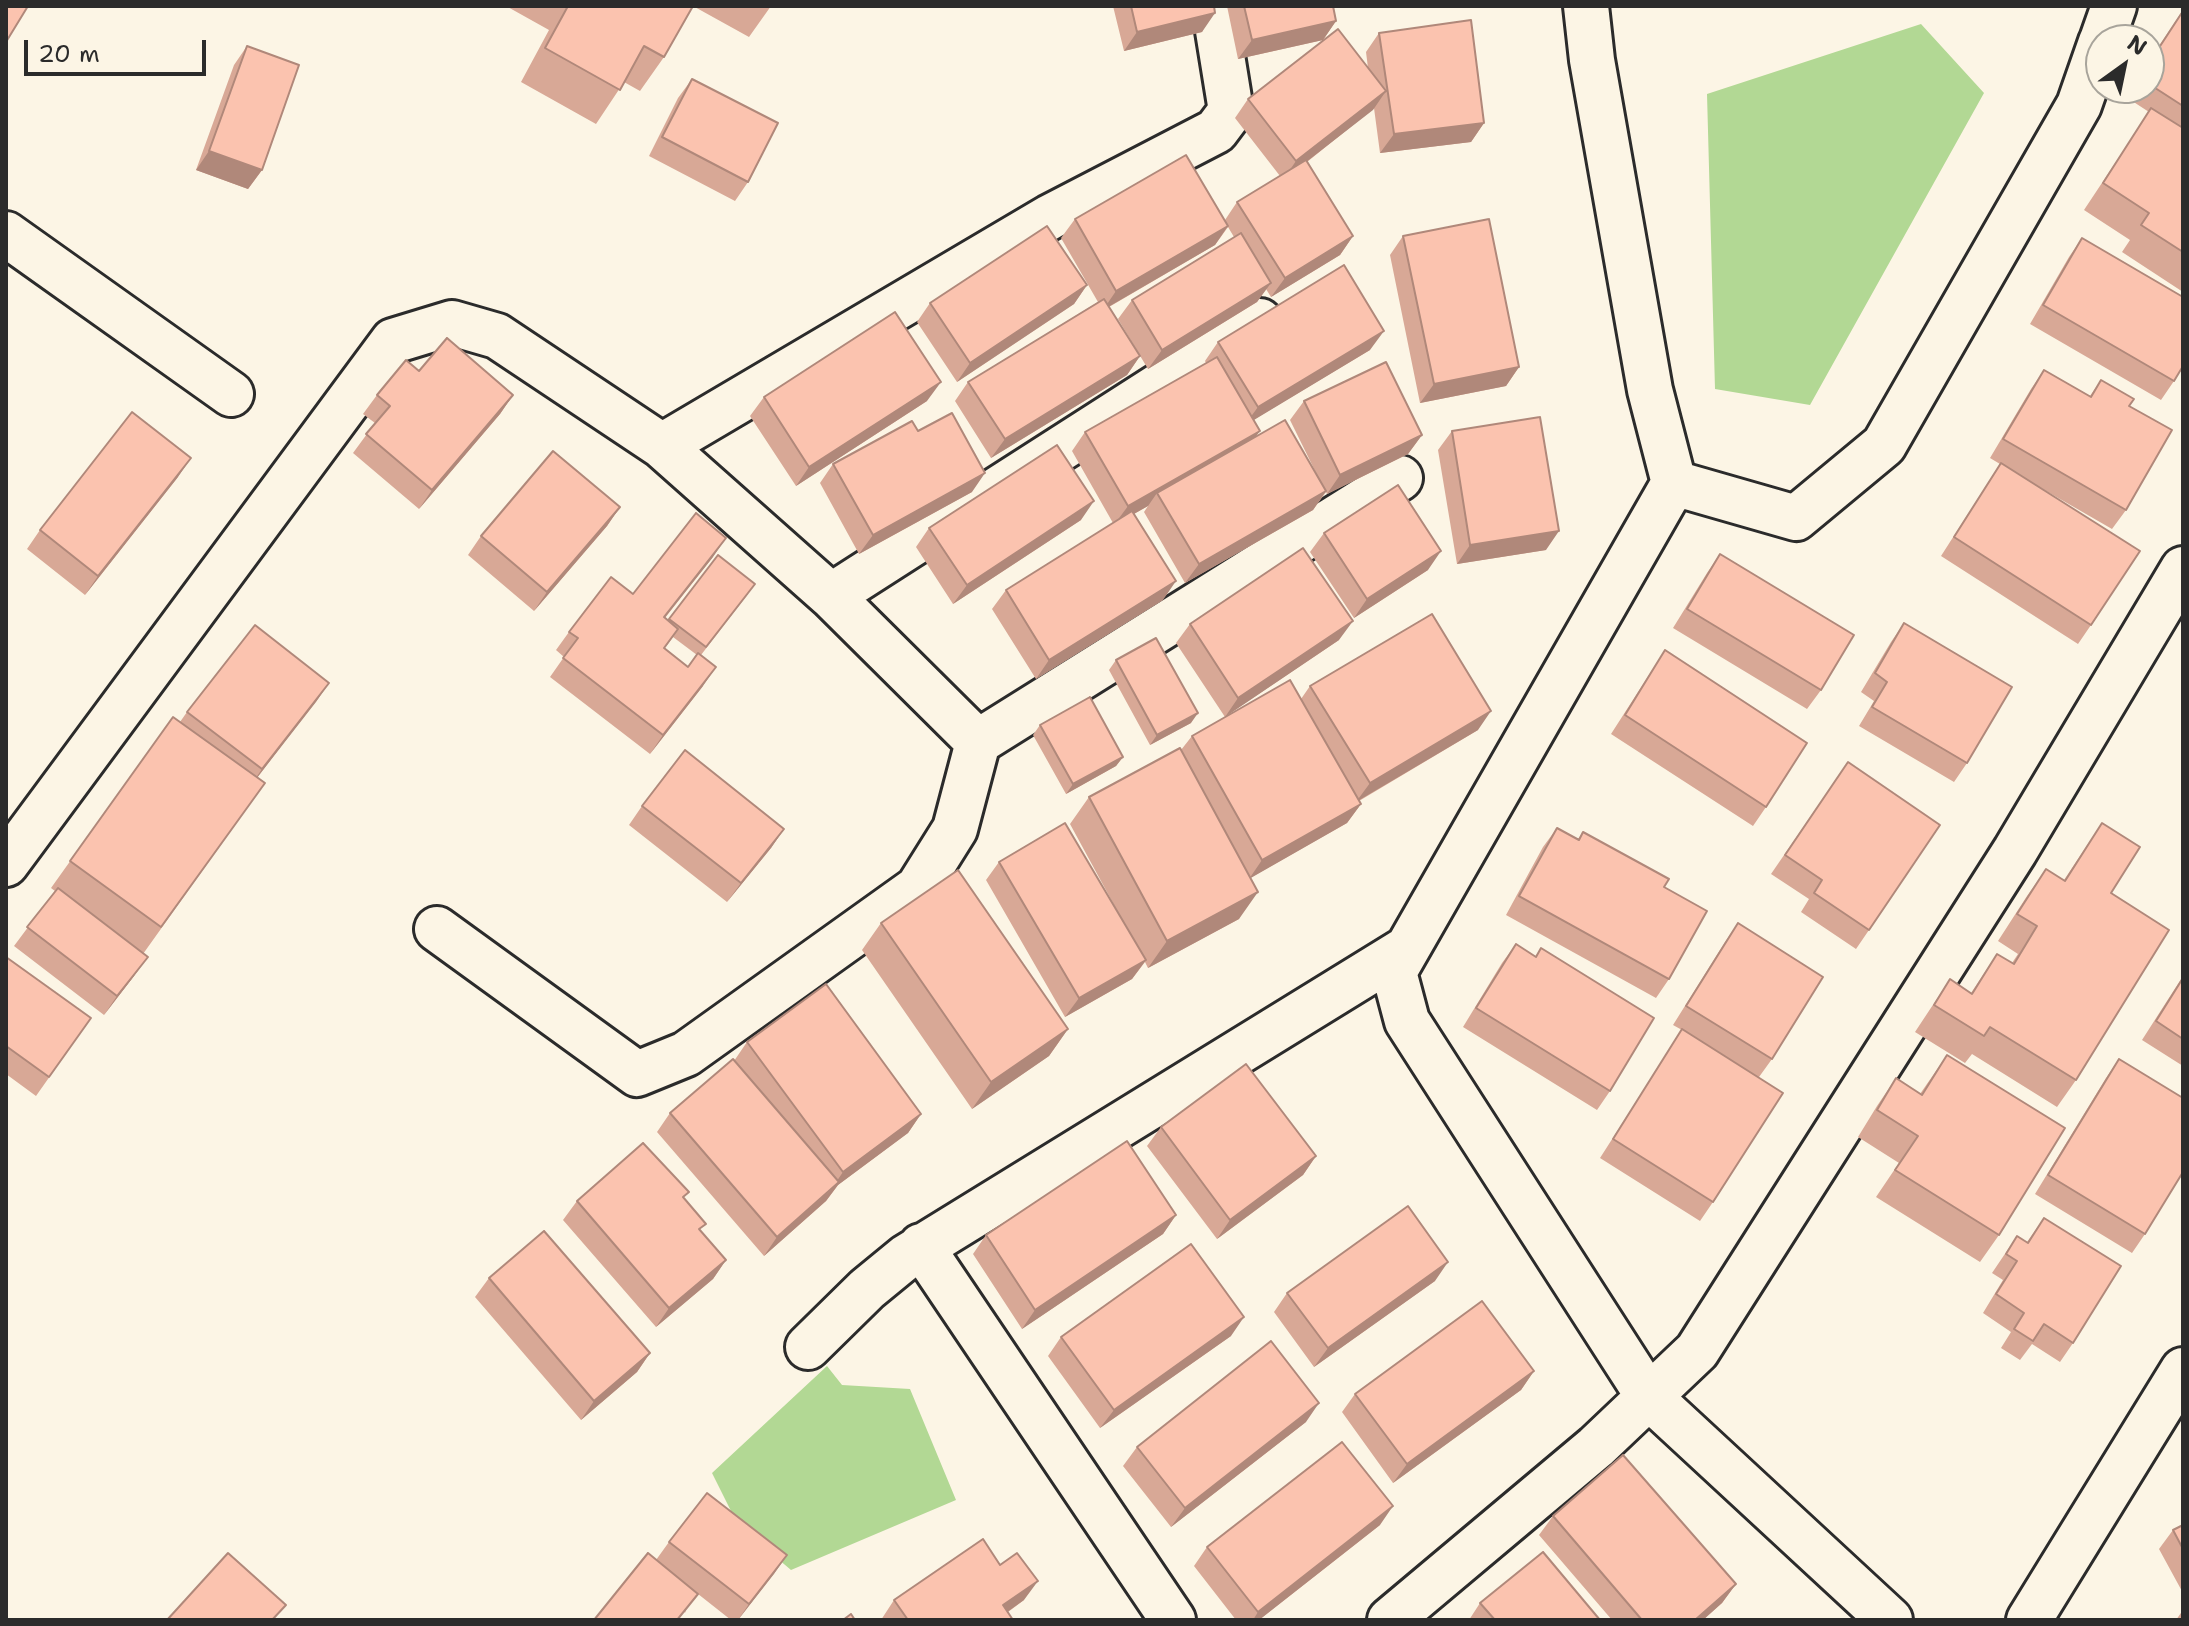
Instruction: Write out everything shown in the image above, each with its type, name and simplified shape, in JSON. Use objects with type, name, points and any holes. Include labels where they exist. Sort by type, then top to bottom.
[{"type":"street","points":[[662,446],[1050,217],[1216,131],[1231,111],[1214,6]]},
{"type":"street","points":[[1586,6],[1592,60],[1650,390],[1674,483],[1394,972],[1407,1021],[1648,1396],[1890,1620]]},
{"type":"street","points":[[1674,483],[1796,518],[1884,445],[2079,105],[2085,88]]},
{"type":"street","points":[[6,234],[231,394]]},
{"type":"street","points":[[831,596],[1288,303]]},
{"type":"street","points":[[6,864],[393,341],[452,323],[497,336],[662,446],[831,596],[978,742]]},
{"type":"street","points":[[437,929],[637,1074],[686,1054],[918,888],[955,829],[978,742],[1400,478]]},
{"type":"street","points":[[1390,1620],[1596,1447],[1697,1351],[2176,597]]},
{"type":"street","points":[[808,1347],[867,1289],[921,1246],[1406,949]]},
{"type":"street","points":[[921,1246],[1173,1620]]},
{"type":"street","points":[[2029,1620],[2183,1370]]},
{"type":"green space","points":[[1921,24],[1984,93],[1810,405],[1715,389],[1707,94]]},
{"type":"green space","points":[[827,1366],[842,1385],[910,1389],[956,1500],[791,1570],[738,1525],[712,1473]]},
{"type":"building","points":[[6,6],[28,6],[6,42]]},
{"type":"building","points":[[568,6],[693,6],[664,57],[644,46],[620,90],[545,48]]},
{"type":"building","points":[[1131,6],[1214,6],[1215,13],[1137,32]]},
{"type":"building","points":[[1244,6],[1333,6],[1336,21],[1252,40]]},
{"type":"building","points":[[2183,11],[2183,106],[2165,94],[2165,39]]},
{"type":"building","points":[[1471,20],[1484,123],[1394,134],[1379,33]]},
{"type":"building","points":[[1338,29],[1386,91],[1296,161],[1248,99]]},
{"type":"building","points":[[247,46],[299,65],[262,170],[209,151]]},
{"type":"building","points":[[692,79],[778,123],[748,182],[662,137]]},
{"type":"building","points":[[2151,108],[2183,128],[2183,252],[2141,225],[2149,213],[2103,183]]},
{"type":"building","points":[[1186,155],[1228,226],[1116,291],[1075,219]]},
{"type":"building","points":[[1306,160],[1353,236],[1285,278],[1237,202]]},
{"type":"building","points":[[1489,219],[1519,367],[1434,384],[1403,236]]},
{"type":"building","points":[[1047,226],[1087,285],[970,363],[930,303]]},
{"type":"building","points":[[1241,233],[1271,283],[1162,350],[1132,300]]},
{"type":"building","points":[[2082,238],[2183,297],[2183,366],[2174,381],[2043,305]]},
{"type":"building","points":[[1344,265],[1384,331],[1258,407],[1218,342]]},
{"type":"building","points":[[1104,299],[1140,356],[1005,439],[968,382]]},
{"type":"building","points":[[895,312],[941,382],[809,467],[764,397]]},
{"type":"building","points":[[447,338],[513,395],[432,490],[366,434],[390,406],[377,395],[406,360],[419,371]]},
{"type":"building","points":[[1217,357],[1260,431],[1128,506],[1085,432]]},
{"type":"building","points":[[1386,362],[1422,435],[1340,475],[1304,401]]},
{"type":"building","points":[[2044,370],[2091,397],[2101,380],[2134,399],[2129,406],[2172,430],[2126,510],[2003,439]]},
{"type":"building","points":[[132,412],[191,458],[98,576],[40,530]]},
{"type":"building","points":[[952,413],[985,473],[873,535],[833,464],[912,421],[918,431]]},
{"type":"building","points":[[1540,417],[1559,531],[1470,545],[1452,431]]},
{"type":"building","points":[[1285,420],[1326,491],[1199,564],[1157,493]]},
{"type":"building","points":[[1057,445],[1094,501],[967,585],[929,528]]},
{"type":"building","points":[[553,451],[620,507],[547,592],[481,536]]},
{"type":"building","points":[[2001,463],[2140,551],[2091,625],[1954,537]]},
{"type":"building","points":[[1398,485],[1441,551],[1367,599],[1324,533]]},
{"type":"building","points":[[1132,511],[1176,581],[1049,660],[1006,590]]},
{"type":"building","points":[[696,513],[726,538],[664,617],[678,629],[664,648],[688,667],[698,653],[716,667],[663,735],[563,658],[578,638],[569,632],[611,577],[633,594]]},
{"type":"building","points":[[1303,548],[1353,621],[1238,698],[1190,624]]},
{"type":"building","points":[[1720,554],[1854,635],[1821,690],[1687,609]]},
{"type":"building","points":[[718,555],[755,584],[706,647],[669,619]]},
{"type":"building","points":[[1432,614],[1491,711],[1370,783],[1310,686]]},
{"type":"building","points":[[1904,623],[2012,687],[1967,763],[1872,707],[1887,682],[1875,673]]},
{"type":"building","points":[[255,625],[329,683],[262,769],[187,712]]},
{"type":"building","points":[[1156,638],[1198,713],[1157,735],[1116,660]]},
{"type":"building","points":[[1665,650],[1807,743],[1766,807],[1625,715]]},
{"type":"building","points":[[1290,680],[1361,804],[1262,860],[1192,736]]},
{"type":"building","points":[[1090,697],[1123,757],[1073,784],[1040,725]]},
{"type":"building","points":[[173,717],[265,783],[161,927],[70,861]]},
{"type":"building","points":[[1180,748],[1258,892],[1167,941],[1089,797]]},
{"type":"building","points":[[685,750],[784,829],[741,883],[642,806]]},
{"type":"building","points":[[1848,762],[1940,825],[1869,930],[1814,893],[1822,880],[1785,855]]},
{"type":"building","points":[[1065,823],[1146,960],[1079,998],[999,862]]},
{"type":"building","points":[[2102,823],[2140,847],[2111,893],[2169,930],[2076,1080],[1990,1027],[1984,1036],[1934,1005],[1950,979],[1972,994],[1997,954],[2014,964],[2037,926],[2017,914],[2046,869],[2065,881]]},
{"type":"building","points":[[1557,828],[1579,840],[1583,832],[1669,879],[1664,887],[1707,911],[1669,979],[1519,896]]},
{"type":"building","points":[[958,870],[1068,1029],[991,1082],[881,923]]},
{"type":"building","points":[[58,888],[148,957],[117,996],[27,927]]},
{"type":"building","points":[[1738,923],[1823,977],[1772,1059],[1686,1006]]},
{"type":"building","points":[[1516,944],[1536,957],[1541,948],[1654,1018],[1610,1091],[1476,1008]]},
{"type":"building","points":[[6,957],[91,1018],[49,1077],[6,1046]]},
{"type":"building","points":[[2183,978],[2183,1039],[2156,1021]]},
{"type":"building","points":[[826,984],[921,1114],[843,1172],[747,1042]]},
{"type":"building","points":[[1682,1029],[1783,1093],[1713,1202],[1613,1139]]},
{"type":"building","points":[[1947,1055],[2065,1128],[1999,1235],[1895,1170],[1918,1136],[1877,1110],[1896,1078],[1922,1095]]},
{"type":"building","points":[[733,1059],[839,1182],[777,1237],[670,1113]]},
{"type":"building","points":[[2119,1059],[2183,1098],[2183,1172],[2145,1234],[2048,1175]]},
{"type":"building","points":[[1246,1064],[1316,1156],[1230,1220],[1161,1127]]},
{"type":"building","points":[[1127,1141],[1176,1215],[1035,1310],[986,1235]]},
{"type":"building","points":[[643,1143],[689,1192],[683,1197],[706,1224],[699,1229],[726,1260],[669,1308],[577,1201]]},
{"type":"building","points":[[1408,1206],[1448,1262],[1328,1348],[1287,1293]]},
{"type":"building","points":[[2044,1218],[2121,1266],[2073,1343],[2044,1324],[2033,1341],[2014,1329],[2024,1313],[1996,1294],[2017,1261],[2006,1254],[2017,1236],[2028,1243]]},
{"type":"building","points":[[544,1231],[650,1353],[594,1401],[489,1278]]},
{"type":"building","points":[[1191,1244],[1244,1317],[1114,1410],[1061,1337]]},
{"type":"building","points":[[1482,1301],[1534,1371],[1407,1464],[1355,1394]]},
{"type":"building","points":[[1271,1341],[1319,1403],[1185,1508],[1137,1447]]},
{"type":"building","points":[[1342,1442],[1393,1506],[1258,1612],[1207,1547]]},
{"type":"building","points":[[1623,1455],[1736,1584],[1695,1620],[1642,1620],[1553,1516]]},
{"type":"building","points":[[707,1493],[787,1555],[749,1604],[669,1542]]},
{"type":"building","points":[[2183,1525],[2183,1549],[2173,1530]]},
{"type":"building","points":[[983,1539],[1000,1565],[1017,1553],[1038,1581],[1003,1605],[1013,1620],[908,1620],[894,1600]]},
{"type":"building","points":[[1543,1552],[1600,1620],[1495,1620],[1480,1603]]},
{"type":"building","points":[[228,1553],[286,1605],[272,1620],[167,1620]]},
{"type":"building","points":[[648,1553],[698,1594],[677,1620],[594,1620]]}]
